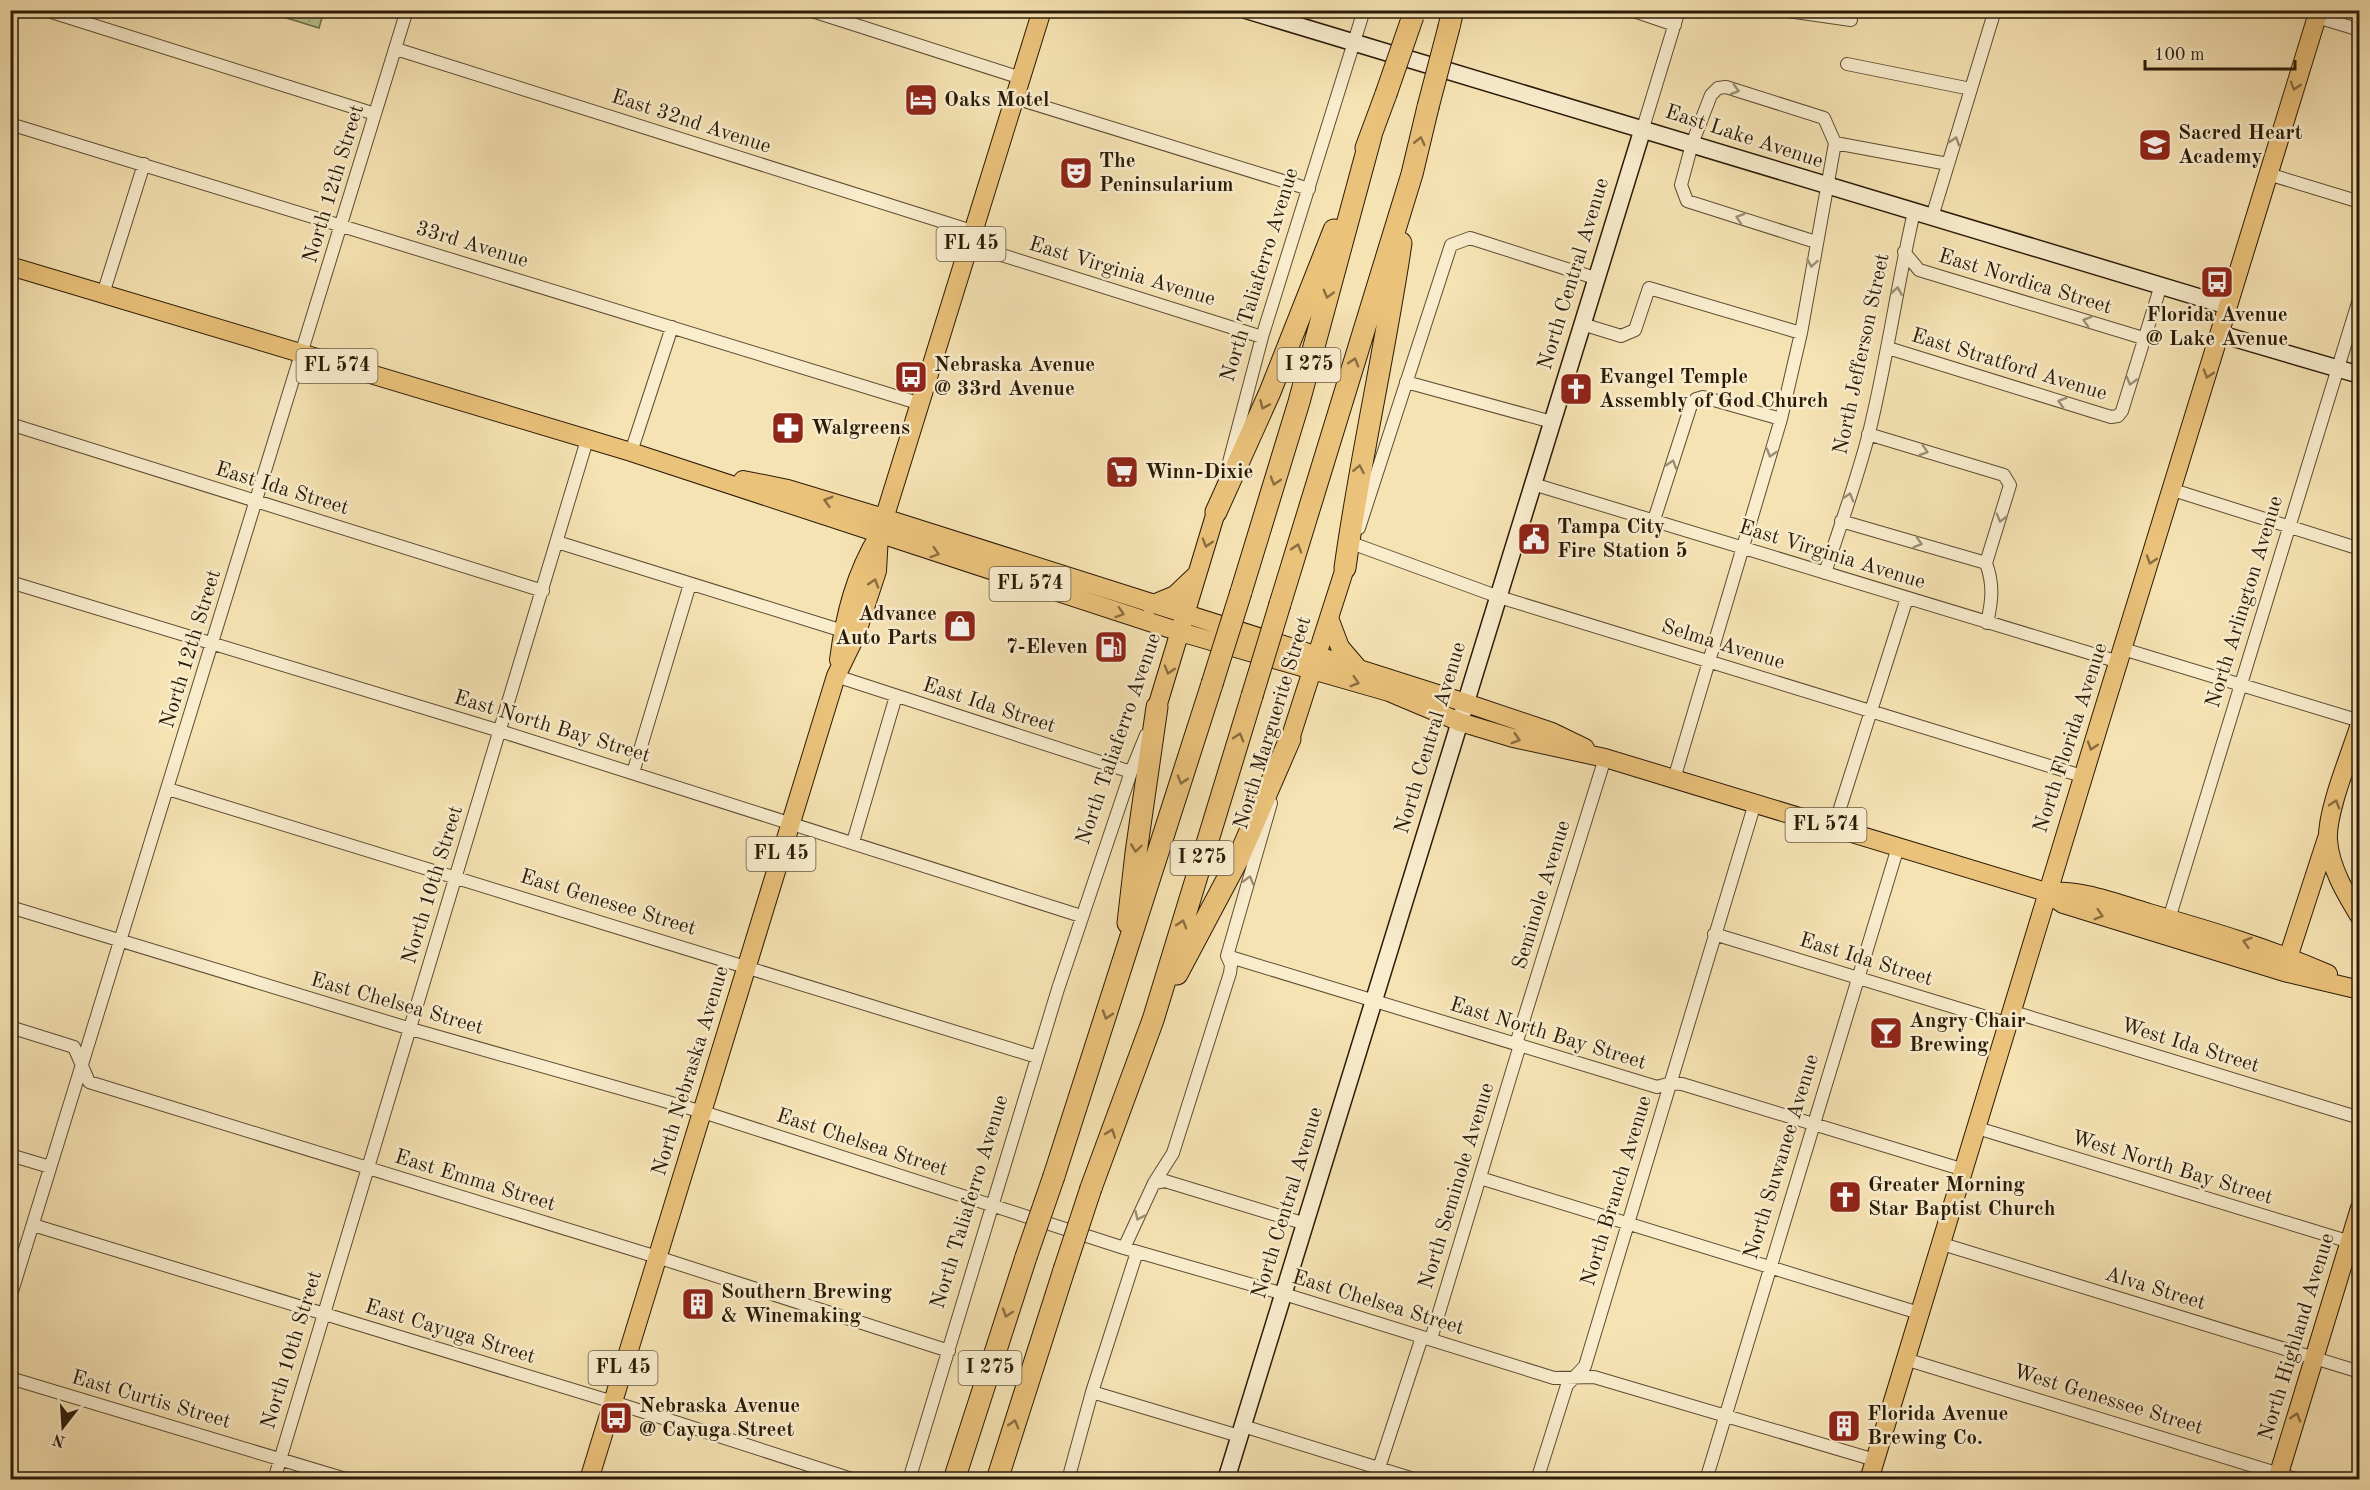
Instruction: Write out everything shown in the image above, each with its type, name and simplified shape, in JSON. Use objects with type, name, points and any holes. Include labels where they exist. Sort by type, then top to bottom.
[{"type":"highway","name":"I 275","points":[[954,1479],[1126,960],[1299,402],[1371,136],[1414,14]]},
{"type":"highway","name":"I 275","points":[[997,1479],[1091,1188],[1153,1020],[1412,174],[1451,19]]},
{"type":"highway","points":[[1216,512],[1270,392],[1371,136]]},
{"type":"highway","points":[[1345,568],[1358,473],[1389,325],[1412,174]]},
{"type":"highway","points":[[1126,960],[1133,873],[1158,707]]},
{"type":"highway","points":[[1153,1020],[1238,859],[1290,739]]},
{"type":"main road","name":"North Nebraska Avenue","points":[[836,676],[856,635],[877,572],[879,536],[884,518],[973,239],[1042,10]]},
{"type":"main road","name":"North Florida Avenue","points":[[1874,1474],[1905,1359],[1974,1127],[2173,490],[2318,14]]},
{"type":"main road","name":"FL 574","points":[[10,266],[303,356],[631,452],[879,536],[1314,662],[1460,722],[1533,744],[1605,758],[1674,778],[2046,892],[2063,904],[2286,964]]},
{"type":"main road","name":"FL 574","points":[[664,464],[788,489],[884,518],[1151,604],[1183,624]]},
{"type":"main road","name":"North Taliaferro Avenue","points":[[1158,707],[1216,512]]},
{"type":"main road","name":"North Nebraska Avenue","points":[[589,1479],[836,676],[843,631],[861,566],[879,536]]},
{"type":"main road","name":"North Marguerite Street","points":[[1290,739],[1345,568]]},
{"type":"main road","points":[[1151,604],[1175,595],[1197,574]]},
{"type":"main road","points":[[1329,618],[1343,652],[1360,669]]},
{"type":"main road","name":"FL 574","points":[[1314,662],[1360,669],[1466,703],[1552,732],[1605,758]]},
{"type":"main road","points":[[2286,964],[2327,838],[2360,722]]},
{"type":"main road","points":[[2327,838],[2339,879],[2360,917]]},
{"type":"main road","name":"FL 574","points":[[2046,892],[2068,890],[2169,919],[2286,964],[2360,989]]},
{"type":"main road","name":"North Highland Avenue","points":[[2278,1476],[2314,1358],[2354,1244],[2360,1208]]},
{"type":"street","points":[[45,10],[375,114]]},
{"type":"street","name":"North 12th Street","points":[[10,1298],[13,1282],[82,1068],[408,10]]},
{"type":"street","points":[[808,10],[1021,78]]},
{"type":"street","name":"East Lake Avenue","points":[[1246,10],[1353,45],[1643,129],[1825,186],[2228,306]]},
{"type":"street","name":"North Taliaferro Avenue","points":[[1216,512],[1262,337],[1364,10]]},
{"type":"street","points":[[1631,10],[1675,25]]},
{"type":"street","name":"North Central Avenue","points":[[1226,1479],[1679,10]]},
{"type":"street","points":[[1781,10],[1851,20]]},
{"type":"street","points":[[1932,217],[1995,10]]},
{"type":"street","points":[[2318,14],[2360,30]]},
{"type":"street","name":"East 32nd Avenue","points":[[396,49],[973,239]]},
{"type":"street","points":[[1847,64],[1971,89]]},
{"type":"street","points":[[1674,778],[1781,419],[1801,333],[1816,242],[1825,186],[1835,143],[1824,118],[1726,87],[1718,88],[1712,95],[1692,144],[1681,185],[1687,201],[1816,242]]},
{"type":"street","points":[[1015,98],[1309,189]]},
{"type":"street","name":"33rd Avenue","points":[[10,124],[921,404]]},
{"type":"street","points":[[1835,143],[1948,164]]},
{"type":"street","points":[[103,294],[144,164]]},
{"type":"street","points":[[2268,174],[2360,202]]},
{"type":"street","name":"North Jefferson Street","points":[[1825,573],[1869,434],[1888,348],[1904,252],[1914,212]]},
{"type":"street","name":"North Marguerite Street","points":[[1345,568],[1448,250],[1456,241],[1470,238],[1595,278]]},
{"type":"street","name":"East Virginia Avenue","points":[[973,239],[1262,337]]},
{"type":"street","name":"East Nordica Street","points":[[1904,252],[1919,270],[2143,338]]},
{"type":"street","points":[[2143,338],[2161,285]]},
{"type":"street","points":[[1582,324],[1621,336],[1635,330],[1648,288],[1801,333]]},
{"type":"street","name":"North Arlington Avenue","points":[[2169,919],[2360,296]]},
{"type":"street","points":[[631,452],[672,327]]},
{"type":"street","points":[[2220,334],[2360,375]]},
{"type":"street","name":"East Stratford Avenue","points":[[1888,348],[2111,417],[2118,416],[2122,411],[2143,338]]},
{"type":"street","points":[[1406,382],[1552,422]]},
{"type":"street","points":[[1654,520],[1690,405],[1696,399],[1703,397],[1781,419]]},
{"type":"street","name":"East Ida Street","points":[[10,424],[543,591]]},
{"type":"street","points":[[1869,434],[2004,475],[2010,485],[1986,563],[1993,594],[1987,623]]},
{"type":"street","name":"North 10th Street","points":[[274,1479],[587,440]]},
{"type":"street","name":"East Virginia Avenue","points":[[1533,484],[1987,623],[2241,685],[2360,722]]},
{"type":"street","points":[[2173,490],[2360,549]]},
{"type":"street","points":[[1841,521],[1986,563]]},
{"type":"street","points":[[557,542],[843,631]]},
{"type":"street","name":"Selma Avenue","points":[[1354,544],[1499,597],[2082,776]]},
{"type":"street","name":"East North Bay Street","points":[[10,582],[500,731],[1081,916]]},
{"type":"street","points":[[633,773],[690,584]]},
{"type":"street","points":[[1834,827],[1907,598]]},
{"type":"street","name":"East Ida Street","points":[[836,676],[1131,772]]},
{"type":"street","points":[[853,842],[896,696]]},
{"type":"street","name":"North Taliaferro Avenue","points":[[909,1479],[1081,916],[1131,772],[1158,707]]},
{"type":"street","name":"North Marguerite Street","points":[[1124,1248],[1154,1183],[1173,1153],[1230,973],[1227,956],[1290,739]]},
{"type":"street","name":"Seminole Avenue","points":[[1518,1044],[1605,758]]},
{"type":"street","name":"East Genesee Street","points":[[168,789],[1037,1057]]},
{"type":"street","name":"North Branch Avenue","points":[[1537,1479],[1567,1385],[1585,1366],[1755,803]]},
{"type":"street","name":"North Suwanee Avenue","points":[[1706,1479],[1898,847]]},
{"type":"street","name":"East Chelsea Street","points":[[10,907],[411,1029],[703,1112],[1124,1248],[1284,1294],[1554,1378],[1594,1377],[1726,1415],[1874,1474]]},
{"type":"street","name":"East Ida Street","points":[[1714,934],[1857,978],[2008,1017]]},
{"type":"street","name":"East North Bay Street","points":[[1227,956],[1657,1087],[1671,1083],[1813,1122],[1962,1169]]},
{"type":"street","name":"West Ida Street","points":[[2008,1017],[2360,1118]]},
{"type":"street","name":"East Emma Street","points":[[10,1027],[74,1047],[89,1082],[657,1257],[949,1351]]},
{"type":"street","name":"North Seminole Avenue","points":[[1426,1338],[1480,1178],[1518,1044]]},
{"type":"street","name":"West North Bay Street","points":[[1974,1127],[2354,1244]]},
{"type":"street","points":[[1173,1153],[1171,1166],[1174,1179],[1180,1185]]},
{"type":"street","points":[[10,1155],[50,1167]]},
{"type":"street","points":[[1480,1178],[1919,1313]]},
{"type":"street","points":[[1154,1183],[1165,1181],[1180,1185],[1306,1224]]},
{"type":"street","name":"East Cayuga Street","points":[[33,1225],[612,1402],[855,1479]]},
{"type":"street","name":"Alva Street","points":[[1940,1243],[2360,1372]]},
{"type":"street","points":[[1068,1479],[1092,1392],[1137,1252]]},
{"type":"street","points":[[1377,1474],[1426,1338]]},
{"type":"street","name":"West Genessee Street","points":[[1905,1359],[2278,1476],[2299,1479]]},
{"type":"street","name":"East Curtis Street","points":[[10,1378],[350,1479]]},
{"type":"street","points":[[1092,1392],[1241,1431],[1377,1474],[1417,1479]]},
{"type":"green space","points":[[324,10],[319,28],[264,11]]},
{"type":"place","name":"Oaks Motel","points":[[921,100]]},
{"type":"place","name":"Sacred Heart Academy","points":[[2155,145]]},
{"type":"place","name":"The Peninsularium","points":[[1076,173]]},
{"type":"place","name":"Florida Avenue @ Lake Avenue","points":[[2217,282]]},
{"type":"place","name":"Nebraska Avenue @ 33rd Avenue","points":[[911,377]]},
{"type":"place","name":"Evangel Temple Assembly of God Church","points":[[1576,389]]},
{"type":"place","name":"Walgreens","points":[[788,428]]},
{"type":"place","name":"Winn-Dixie","points":[[1122,472]]},
{"type":"place","name":"Tampa City Fire Station 5","points":[[1534,539]]},
{"type":"place","name":"Advance Auto Parts","points":[[960,626]]},
{"type":"place","name":"7-Eleven","points":[[1111,647]]},
{"type":"place","name":"Angry Chair Brewing","points":[[1886,1033]]},
{"type":"place","name":"Greater Morning Star Baptist Church","points":[[1845,1197]]},
{"type":"place","name":"Southern Brewing & Winemaking","points":[[698,1304]]},
{"type":"place","name":"Nebraska Avenue @ Cayuga Street","points":[[616,1418]]},
{"type":"place","name":"Florida Avenue Brewing Co.","points":[[1844,1426]]}]
